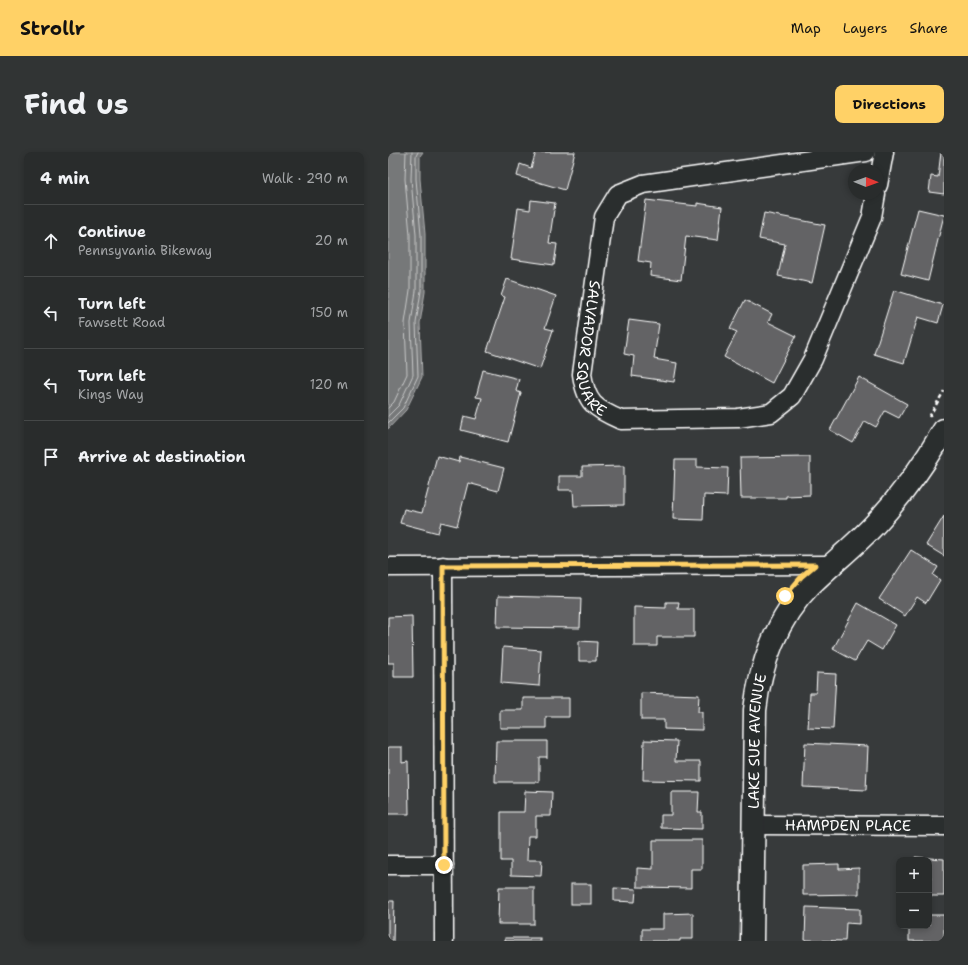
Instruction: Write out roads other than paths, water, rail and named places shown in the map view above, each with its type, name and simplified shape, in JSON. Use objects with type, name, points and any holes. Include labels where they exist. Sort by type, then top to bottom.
[{"type":"street","name":"SALVADOR SQUARE","points":[[866,152],[643,184],[618,194],[604,217],[582,374],[584,390],[592,404],[607,415],[621,420],[738,418],[771,413],[792,396],[813,360],[872,217],[875,200]]},
{"type":"street","points":[[882,164],[884,152]]},
{"type":"street","name":"LAKE SUE AVENUE","points":[[752,941],[752,825],[755,710],[760,675],[777,632],[790,610],[809,586],[875,524],[896,500],[934,448],[936,425]]},
{"type":"street","points":[[388,567],[831,565]]},
{"type":"street","points":[[443,566],[444,941]]},
{"type":"street","name":"HAMPDEN PLACE","points":[[752,825],[944,826]]},
{"type":"street","points":[[388,865],[444,865]]},
{"type":"water","points":[[388,152],[423,152],[420,156],[420,179],[425,234],[425,292],[420,323],[422,377],[406,410],[388,429]]}]
